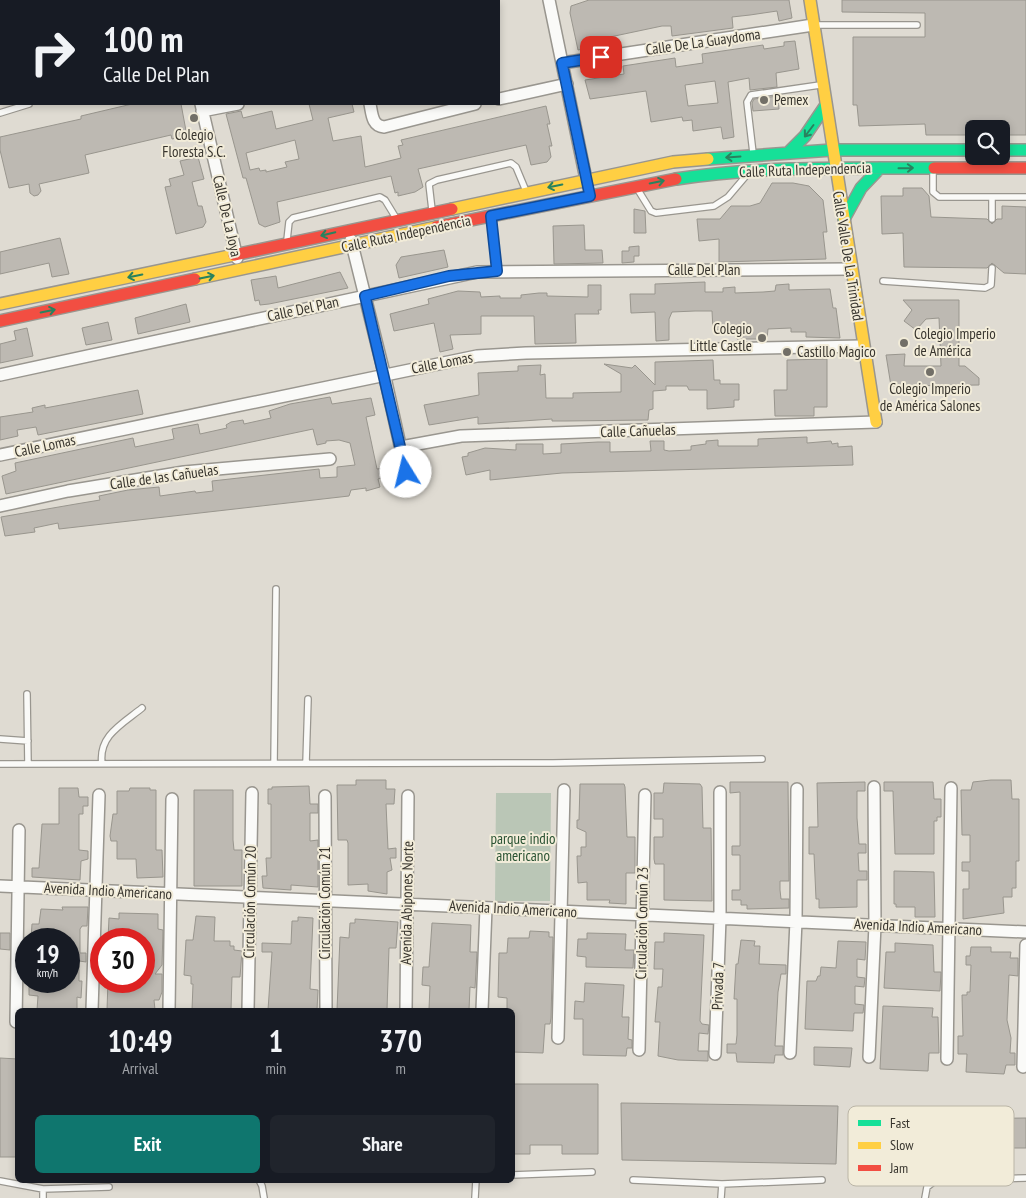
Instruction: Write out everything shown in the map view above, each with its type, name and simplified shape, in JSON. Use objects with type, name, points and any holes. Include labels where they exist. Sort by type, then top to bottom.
[{"type":"main road","name":"Calle Valle De La Trinidad","points":[[810,0],[844,219],[849,270],[876,422]]},
{"type":"main road","points":[[788,152],[805,136],[826,105]]},
{"type":"main road","name":"Calle Ruta Independencia","points":[[0,304],[673,162],[832,150],[965,150]]},
{"type":"main road","points":[[1010,150],[1026,150]]},
{"type":"main road","name":"Calle Ruta Independencia","points":[[0,321],[434,227],[636,186],[716,173],[835,168],[1026,168]]},
{"type":"main road","points":[[844,219],[861,188],[880,168]]},
{"type":"street","points":[[549,0],[590,196]]},
{"type":"street","name":"Calle De La Guaydoma","points":[[562,63],[814,25]]},
{"type":"street","points":[[500,99],[567,84]]},
{"type":"street","points":[[202,107],[226,105]]},
{"type":"street","points":[[370,105],[374,122],[378,126],[384,127],[465,105]]},
{"type":"street","name":"Calle De La Joya","points":[[202,107],[240,270]]},
{"type":"street","points":[[348,230],[384,373],[406,472]]},
{"type":"street","name":"Calle Del Plan","points":[[0,375],[449,276],[497,271],[849,270]]},
{"type":"street","name":"Calle Lomas","points":[[0,455],[384,373],[477,356],[526,352],[862,346]]},
{"type":"street","name":"Calle Cañuelas","points":[[401,447],[461,436],[876,422]]},
{"type":"street","name":"Calle de las Cañuelas","points":[[0,506],[68,491],[184,472],[330,459]]},
{"type":"street","points":[[870,1057],[875,925],[874,787]]},
{"type":"street","points":[[947,1058],[951,788]]},
{"type":"street","points":[[790,1053],[796,922],[797,789]]},
{"type":"street","points":[[558,1038],[564,790]]},
{"type":"street","name":"Privada 7","points":[[715,1054],[720,918],[720,792]]},
{"type":"street","name":"Circulación Común 20","points":[[248,1008],[252,793]]},
{"type":"street","points":[[92,1008],[99,795]]},
{"type":"street","name":"Circulación Común 23","points":[[638,1050],[643,915],[644,795]]},
{"type":"street","name":"Circulación Común 21","points":[[325,796],[326,1008]]},
{"type":"street","name":"Avenida Abipones Norte","points":[[406,1008],[408,796]]},
{"type":"street","points":[[168,1008],[172,799]]},
{"type":"street","points":[[16,1008],[19,887],[18,830]]},
{"type":"street","name":"Avenida Indio Americano","points":[[0,886],[1026,932]]},
{"type":"street","points":[[482,1008],[486,908]]},
{"type":"street","points":[[1023,1067],[1026,946]]},
{"type":"lane","points":[[814,25],[917,25]]},
{"type":"lane","points":[[628,171],[651,211],[656,213],[714,206],[728,197],[750,171],[753,155],[747,102],[751,95],[823,84]]},
{"type":"lane","points":[[0,113],[26,105]]},
{"type":"lane","points":[[934,150],[935,196],[1026,197]]},
{"type":"lane","points":[[434,227],[429,184],[437,180],[511,163],[516,167],[527,192],[529,208]]},
{"type":"lane","points":[[288,259],[289,222],[293,218],[380,197],[385,200],[398,220],[401,234]]},
{"type":"lane","points":[[992,197],[992,219]]},
{"type":"lane","points":[[488,200],[497,271]]},
{"type":"lane","points":[[883,281],[985,288],[991,285],[992,268]]},
{"type":"lane","points":[[274,763],[276,589]]},
{"type":"lane","points":[[27,694],[28,764]]},
{"type":"lane","points":[[306,763],[308,699]]},
{"type":"lane","points":[[102,764],[100,754],[106,737],[142,708]]},
{"type":"lane","points":[[0,739],[28,741]]},
{"type":"lane","points":[[0,764],[553,763],[762,759]]},
{"type":"lane","points":[[515,1175],[592,1172]]},
{"type":"lane","points":[[633,1180],[722,1184],[822,1180]]},
{"type":"lane","points":[[0,1181],[43,1189],[109,1187]]},
{"type":"lane","points":[[260,1183],[264,1198]]},
{"type":"lane","points":[[475,1198],[476,1183]]},
{"type":"lane","points":[[721,1198],[722,1184]]},
{"type":"lane","points":[[925,1198],[928,1186]]},
{"type":"lane","points":[[43,1189],[43,1198]]},
{"type":"green space","name":"parque indio americano","points":[[496,793],[551,793],[550,901],[495,901]]},
{"type":"building","points":[[589,0],[789,0],[792,18],[779,21],[777,11],[732,17],[733,28],[672,36],[671,26],[662,26],[591,41],[592,47],[578,50],[570,13],[571,6]]},
{"type":"building","points":[[842,0],[1026,0],[1026,135],[1010,135],[1010,120],[965,120],[965,135],[926,135],[925,124],[859,126],[857,105],[853,105],[853,37],[925,37],[925,13],[842,12]]},
{"type":"building","points":[[795,41],[799,69],[776,73],[777,87],[750,90],[749,78],[728,82],[734,137],[723,139],[721,127],[693,131],[692,120],[683,121],[682,117],[651,122],[646,91],[590,99],[585,80],[624,74],[623,66],[675,58],[676,67],[703,63],[702,54],[763,45],[764,49],[784,46],[784,42]],"holes":[[[715,81],[718,103],[688,106],[685,85]]]},
{"type":"building","points":[[778,96],[779,109],[753,111],[752,103],[754,99]]},
{"type":"building","points":[[128,105],[181,105],[187,136],[172,139],[171,135],[85,155],[89,173],[39,184],[41,191],[38,195],[34,196],[30,193],[29,184],[9,188],[0,150],[0,137],[81,119],[81,116]]},
{"type":"building","points":[[309,105],[352,105],[354,112],[328,118],[333,141],[361,136],[365,167],[401,158],[398,146],[403,145],[401,140],[546,106],[550,124],[547,124],[552,146],[549,146],[551,157],[547,162],[531,165],[526,145],[418,169],[423,187],[415,192],[398,196],[398,192],[395,193],[391,176],[277,202],[280,222],[265,227],[259,224],[246,178],[243,178],[226,114],[241,111],[243,118],[272,111],[276,129],[313,120]],"holes":[[[295,140],[299,159],[285,162],[287,167],[266,172],[266,170],[260,171],[259,168],[250,170],[246,153]]]},
{"type":"building","points":[[198,157],[204,179],[192,182],[198,206],[202,206],[206,222],[203,227],[176,234],[165,187],[171,186],[169,179],[184,175],[180,161]]},
{"type":"building","points":[[772,183],[793,183],[809,186],[823,200],[827,232],[823,232],[826,259],[719,262],[719,239],[699,241],[697,219],[720,219],[731,206],[750,206],[760,203]]},
{"type":"building","points":[[903,188],[922,188],[929,196],[931,217],[987,219],[992,224],[997,219],[1002,219],[1002,206],[1026,207],[1026,274],[1004,273],[992,263],[987,268],[904,267],[903,233],[882,234],[881,196],[903,196]]},
{"type":"building","points":[[634,209],[645,211],[646,233],[634,233]]},
{"type":"building","points":[[584,225],[585,250],[602,250],[603,263],[554,264],[553,226]]},
{"type":"building","points":[[60,238],[69,274],[52,277],[49,263],[0,274],[0,252]]},
{"type":"building","points":[[639,246],[639,256],[634,256],[634,262],[622,263],[622,251],[629,251],[629,247]]},
{"type":"building","points":[[444,250],[448,267],[399,278],[396,265],[401,257]]},
{"type":"building","points":[[340,272],[348,288],[269,304],[260,305],[259,300],[255,301],[251,280],[276,276],[278,288]]},
{"type":"building","points":[[705,282],[705,292],[723,292],[723,288],[735,287],[735,293],[775,291],[776,285],[789,284],[789,290],[830,289],[833,308],[836,308],[840,338],[806,337],[806,332],[791,332],[791,328],[768,329],[767,339],[737,339],[737,329],[713,330],[712,311],[695,311],[672,312],[669,319],[669,340],[656,341],[655,312],[631,313],[630,294],[655,294],[655,284]]},
{"type":"building","points":[[588,285],[601,285],[601,310],[598,310],[599,314],[575,314],[576,343],[535,344],[534,316],[481,316],[481,334],[450,335],[453,349],[440,352],[434,323],[394,331],[390,314],[429,304],[428,299],[458,291],[480,292],[481,297],[500,296],[500,298],[521,298],[521,295],[539,293],[547,293],[547,296],[588,297]]},
{"type":"building","points":[[903,300],[959,300],[959,366],[965,366],[979,378],[979,385],[891,386],[886,355],[905,354],[904,366],[941,366],[939,318],[926,319],[916,330],[904,321],[912,310]]},
{"type":"building","points":[[186,304],[190,322],[138,334],[135,318]]},
{"type":"building","points":[[108,322],[112,340],[86,345],[82,328]]},
{"type":"building","points":[[27,328],[33,356],[0,363],[0,344],[16,340],[14,331]]},
{"type":"building","points":[[827,359],[827,407],[814,407],[814,416],[775,416],[774,390],[787,390],[787,360]]},
{"type":"building","points":[[713,360],[714,380],[720,380],[720,384],[739,384],[739,400],[734,400],[734,407],[707,409],[707,390],[689,390],[687,386],[666,386],[666,390],[653,391],[653,409],[649,410],[648,420],[552,421],[552,419],[478,424],[478,417],[429,425],[424,405],[479,395],[478,373],[518,371],[518,366],[541,365],[540,375],[545,374],[546,398],[573,398],[573,393],[621,392],[621,374],[604,364],[632,368],[635,365],[655,385],[655,362]]},
{"type":"building","points":[[138,390],[143,414],[38,435],[36,427],[17,430],[18,436],[0,440],[0,417],[33,412],[32,408],[45,405],[45,408]]},
{"type":"building","points":[[330,397],[332,404],[371,398],[375,415],[366,417],[377,469],[385,468],[388,476],[378,479],[380,487],[366,491],[366,488],[351,490],[349,496],[59,529],[58,523],[34,528],[35,532],[5,536],[1,517],[100,500],[99,496],[128,490],[159,487],[160,496],[195,491],[196,493],[213,491],[212,481],[319,469],[320,478],[337,477],[337,467],[355,465],[350,443],[339,440],[326,441],[326,443],[317,445],[313,429],[6,494],[2,476],[16,471],[15,463],[133,438],[135,447],[174,439],[172,429],[198,424],[200,434],[227,428],[226,425],[231,422],[243,420],[244,424],[271,418],[269,411],[290,404]]},
{"type":"building","points":[[807,437],[807,443],[831,441],[832,444],[838,443],[838,447],[852,446],[853,465],[562,473],[490,480],[490,470],[466,475],[462,457],[468,456],[468,453],[485,448],[516,450],[516,444],[543,444],[543,454],[561,453],[561,444],[598,442],[610,442],[610,452],[651,451],[650,441],[664,441],[664,450],[669,451],[691,450],[691,446],[706,444],[706,441],[718,440],[718,446],[758,446],[758,439]]},
{"type":"building","points":[[356,780],[386,780],[386,789],[395,789],[394,804],[386,804],[388,849],[396,848],[396,858],[390,858],[392,870],[387,872],[387,894],[368,891],[368,884],[348,885],[348,843],[347,840],[338,840],[337,785],[356,785]]},
{"type":"building","points":[[1011,780],[1012,799],[1019,799],[1019,861],[1016,861],[1016,888],[1012,888],[1012,897],[1003,897],[1004,913],[963,919],[963,889],[969,889],[969,871],[962,871],[962,862],[970,862],[970,835],[962,835],[961,790],[971,790],[973,782]]},
{"type":"building","points":[[730,782],[788,782],[789,881],[780,881],[780,890],[781,899],[789,899],[789,908],[747,909],[747,905],[741,905],[741,900],[732,900],[732,890],[740,890],[740,855],[732,855],[732,846],[740,846],[740,792],[730,793]]},
{"type":"building","points":[[865,782],[865,791],[857,791],[857,818],[859,844],[866,844],[866,853],[858,853],[859,871],[867,871],[867,880],[857,880],[857,907],[819,908],[819,899],[816,899],[814,854],[809,854],[809,827],[818,827],[817,783]]},
{"type":"building","points":[[884,782],[933,782],[934,799],[941,799],[941,817],[937,817],[937,821],[934,821],[934,854],[895,854],[893,791],[884,791]]},
{"type":"building","points":[[664,783],[700,784],[702,787],[703,828],[711,828],[712,901],[664,900],[664,864],[655,864],[654,859],[654,837],[663,837],[663,819],[654,819],[654,793],[663,793]]},
{"type":"building","points":[[580,784],[624,784],[627,837],[635,837],[635,873],[626,873],[626,904],[609,903],[610,900],[587,900],[587,882],[578,883],[577,856],[581,856],[581,847],[586,847],[586,832],[577,828]]},
{"type":"building","points":[[309,786],[310,804],[318,804],[318,813],[310,813],[310,841],[318,840],[318,887],[291,885],[291,890],[263,888],[262,876],[267,876],[266,858],[271,858],[271,804],[268,804],[268,789],[272,789],[272,787]]},
{"type":"building","points":[[59,788],[78,788],[79,797],[88,797],[88,806],[83,806],[83,814],[79,814],[79,850],[88,851],[88,859],[81,861],[80,880],[32,877],[32,868],[39,868],[42,824],[59,824]]},
{"type":"building","points":[[130,788],[150,788],[150,790],[156,790],[156,850],[162,850],[163,877],[137,878],[136,859],[117,859],[117,841],[111,841],[110,836],[113,814],[117,814],[117,791],[129,791]]},
{"type":"building","points":[[194,790],[233,790],[233,840],[234,850],[242,850],[242,886],[194,886]]},
{"type":"building","points":[[894,871],[934,872],[935,917],[915,917],[915,907],[896,907],[896,904],[894,904]]},
{"type":"building","points":[[62,907],[88,907],[87,926],[82,926],[80,929],[32,928],[32,924],[39,924],[41,909],[63,910]]},
{"type":"building","points":[[119,913],[158,914],[158,929],[163,930],[162,965],[155,974],[155,928],[109,928],[109,918],[119,919]]},
{"type":"building","points":[[196,916],[215,917],[214,941],[230,941],[230,946],[234,946],[234,950],[242,951],[240,977],[232,977],[231,1008],[192,1008],[193,984],[191,984],[191,976],[184,975],[186,940],[193,940]]},
{"type":"building","points":[[298,917],[313,918],[310,989],[318,990],[317,1008],[268,1008],[272,952],[262,952],[262,943],[291,944],[292,921],[298,921]]},
{"type":"building","points":[[355,919],[398,922],[396,948],[389,948],[387,1008],[337,1008],[340,937],[349,938],[350,923],[355,923]]},
{"type":"building","points":[[432,923],[471,925],[470,952],[477,952],[475,988],[470,987],[469,1008],[429,1008],[430,986],[422,985],[423,967],[429,967]]},
{"type":"building","points":[[530,931],[549,932],[549,937],[553,937],[551,1018],[550,1024],[545,1024],[543,1053],[515,1052],[515,1008],[507,1008],[507,998],[498,997],[499,953],[507,953],[508,938],[529,938]]},
{"type":"building","points":[[0,933],[10,933],[10,950],[0,949]]},
{"type":"building","points":[[587,933],[626,934],[625,950],[634,950],[633,968],[586,967],[586,957],[577,956],[578,939],[587,939]]},
{"type":"building","points":[[664,933],[704,935],[700,1021],[702,1024],[709,1025],[708,1034],[699,1033],[698,1051],[708,1051],[708,1061],[678,1060],[658,1056],[660,1022],[655,1022],[658,987],[662,987],[663,969],[654,969],[655,942],[664,942]]},
{"type":"building","points":[[741,940],[755,941],[754,946],[760,946],[759,964],[786,965],[786,974],[781,974],[778,992],[775,1046],[783,1046],[783,1055],[775,1055],[774,1063],[737,1062],[736,1053],[727,1053],[727,1044],[736,1044],[737,999],[734,999],[736,964],[738,964]]},
{"type":"building","points":[[838,941],[866,942],[865,960],[857,959],[857,977],[865,978],[864,987],[855,986],[855,1004],[864,1005],[863,1013],[854,1013],[853,1031],[805,1029],[807,981],[816,981],[818,976],[820,976],[821,967],[836,968]]},
{"type":"building","points":[[895,943],[933,945],[934,972],[941,972],[940,991],[884,988],[886,952],[895,952]]},
{"type":"building","points":[[971,947],[991,947],[991,952],[1011,952],[1010,958],[1018,958],[1018,976],[1009,975],[1007,1020],[1011,1038],[1010,1053],[1015,1053],[1015,1065],[1006,1065],[1004,1074],[966,1072],[967,1054],[958,1054],[958,1036],[963,1036],[962,995],[967,995],[967,992],[970,992],[971,965],[966,965],[966,956],[970,956]]},
{"type":"building","points":[[80,953],[86,953],[86,962],[80,961]]},
{"type":"building","points":[[155,974],[162,974],[162,992],[159,1000],[154,1000],[155,1008],[107,1008],[108,993],[155,993]]},
{"type":"building","points":[[80,981],[82,981],[81,998],[77,997],[77,1008],[37,1008],[38,996],[29,995],[29,993],[80,993]]},
{"type":"building","points":[[585,983],[624,985],[622,1017],[629,1017],[628,1039],[632,1040],[632,1048],[627,1048],[626,1056],[583,1055],[583,1019],[574,1019],[575,1001],[584,1002]]},
{"type":"building","points":[[883,1006],[933,1008],[932,1017],[938,1017],[939,1053],[929,1053],[928,1071],[880,1069]]},
{"type":"building","points":[[814,1047],[852,1048],[850,1067],[814,1065]]},
{"type":"building","points":[[0,1058],[15,1059],[15,1157],[0,1157]]},
{"type":"building","points":[[515,1084],[598,1084],[598,1154],[562,1154],[562,1145],[530,1145],[530,1154],[515,1154]]},
{"type":"building","points":[[621,1103],[838,1106],[836,1164],[622,1160]]},
{"type":"building","points":[[1014,1118],[1026,1118],[1026,1148],[1014,1148]]},
{"type":"traffic: fast","points":[[788,153],[805,136],[826,105]]},
{"type":"traffic: fast","points":[[708,159],[832,150],[965,150]]},
{"type":"traffic: fast","points":[[1010,150],[1026,150]]},
{"type":"traffic: fast","points":[[844,219],[861,188],[880,168]]},
{"type":"traffic: fast","points":[[676,179],[772,170],[934,168]]},
{"type":"traffic: slow","points":[[810,0],[876,422]]},
{"type":"traffic: slow","points":[[452,209],[673,162],[708,159]]},
{"type":"traffic: slow","points":[[195,279],[436,227]]},
{"type":"traffic: slow","points":[[0,304],[234,255]]},
{"type":"traffic: jam","points":[[934,168],[1026,168]]},
{"type":"traffic: jam","points":[[436,227],[676,179]]},
{"type":"traffic: jam","points":[[234,255],[452,209]]},
{"type":"traffic: jam","points":[[0,321],[195,279]]},
{"type":"place","name":"Pemex","points":[[764,100]]},
{"type":"place","name":"Colegio Floresta S.C.","points":[[194,118]]},
{"type":"place","name":"Colegio Little Castle","points":[[762,338]]},
{"type":"place","name":"Colegio Imperio de América","points":[[904,343]]},
{"type":"place","name":"Castillo Magico","points":[[787,352]]},
{"type":"place","name":"Colegio Imperio de América Salones","points":[[930,372]]},
{"type":"route","points":[[406,472],[389,392],[365,296],[449,276],[497,271],[491,216],[590,196],[562,63],[601,57]]}]
